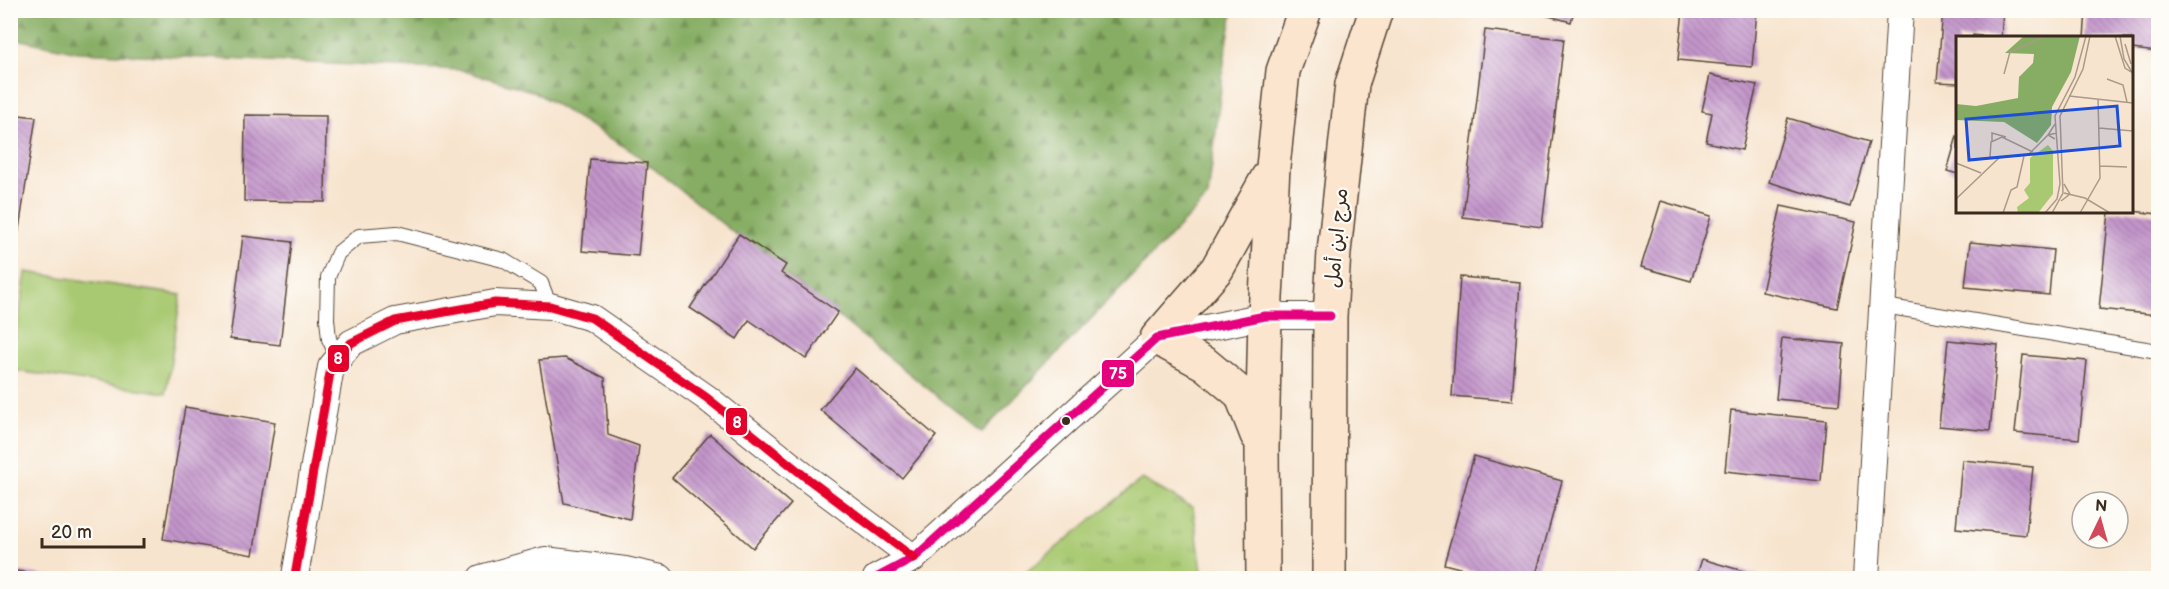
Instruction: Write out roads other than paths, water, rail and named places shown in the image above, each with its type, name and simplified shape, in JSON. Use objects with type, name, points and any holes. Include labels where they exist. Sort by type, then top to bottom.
[{"type":"street","points":[[1263,579],[1262,448],[1265,316],[1273,167],[1283,71],[1305,10]]},
{"type":"street","name":"مرج ابن أمل","points":[[1329,579],[1330,316],[1334,252],[1352,84],[1376,10]]},
{"type":"street","points":[[1866,579],[1900,10]]},
{"type":"street","points":[[876,579],[914,558],[1157,339],[1217,269],[1273,167]]},
{"type":"street","points":[[295,576],[331,367],[351,343],[395,321],[495,303],[550,306],[592,318],[707,398],[808,479],[914,558]]},
{"type":"street","points":[[1157,339],[1265,316],[1330,316]]},
{"type":"street","points":[[1157,339],[1205,364],[1241,394],[1262,448]]},
{"type":"street","points":[[481,579],[546,560],[625,570],[661,579]]},
{"type":"lane","points":[[338,358],[329,339],[328,277],[338,253],[359,236],[397,233],[502,260],[541,283],[550,306]]},
{"type":"lane","points":[[1884,306],[2158,351]]}]
